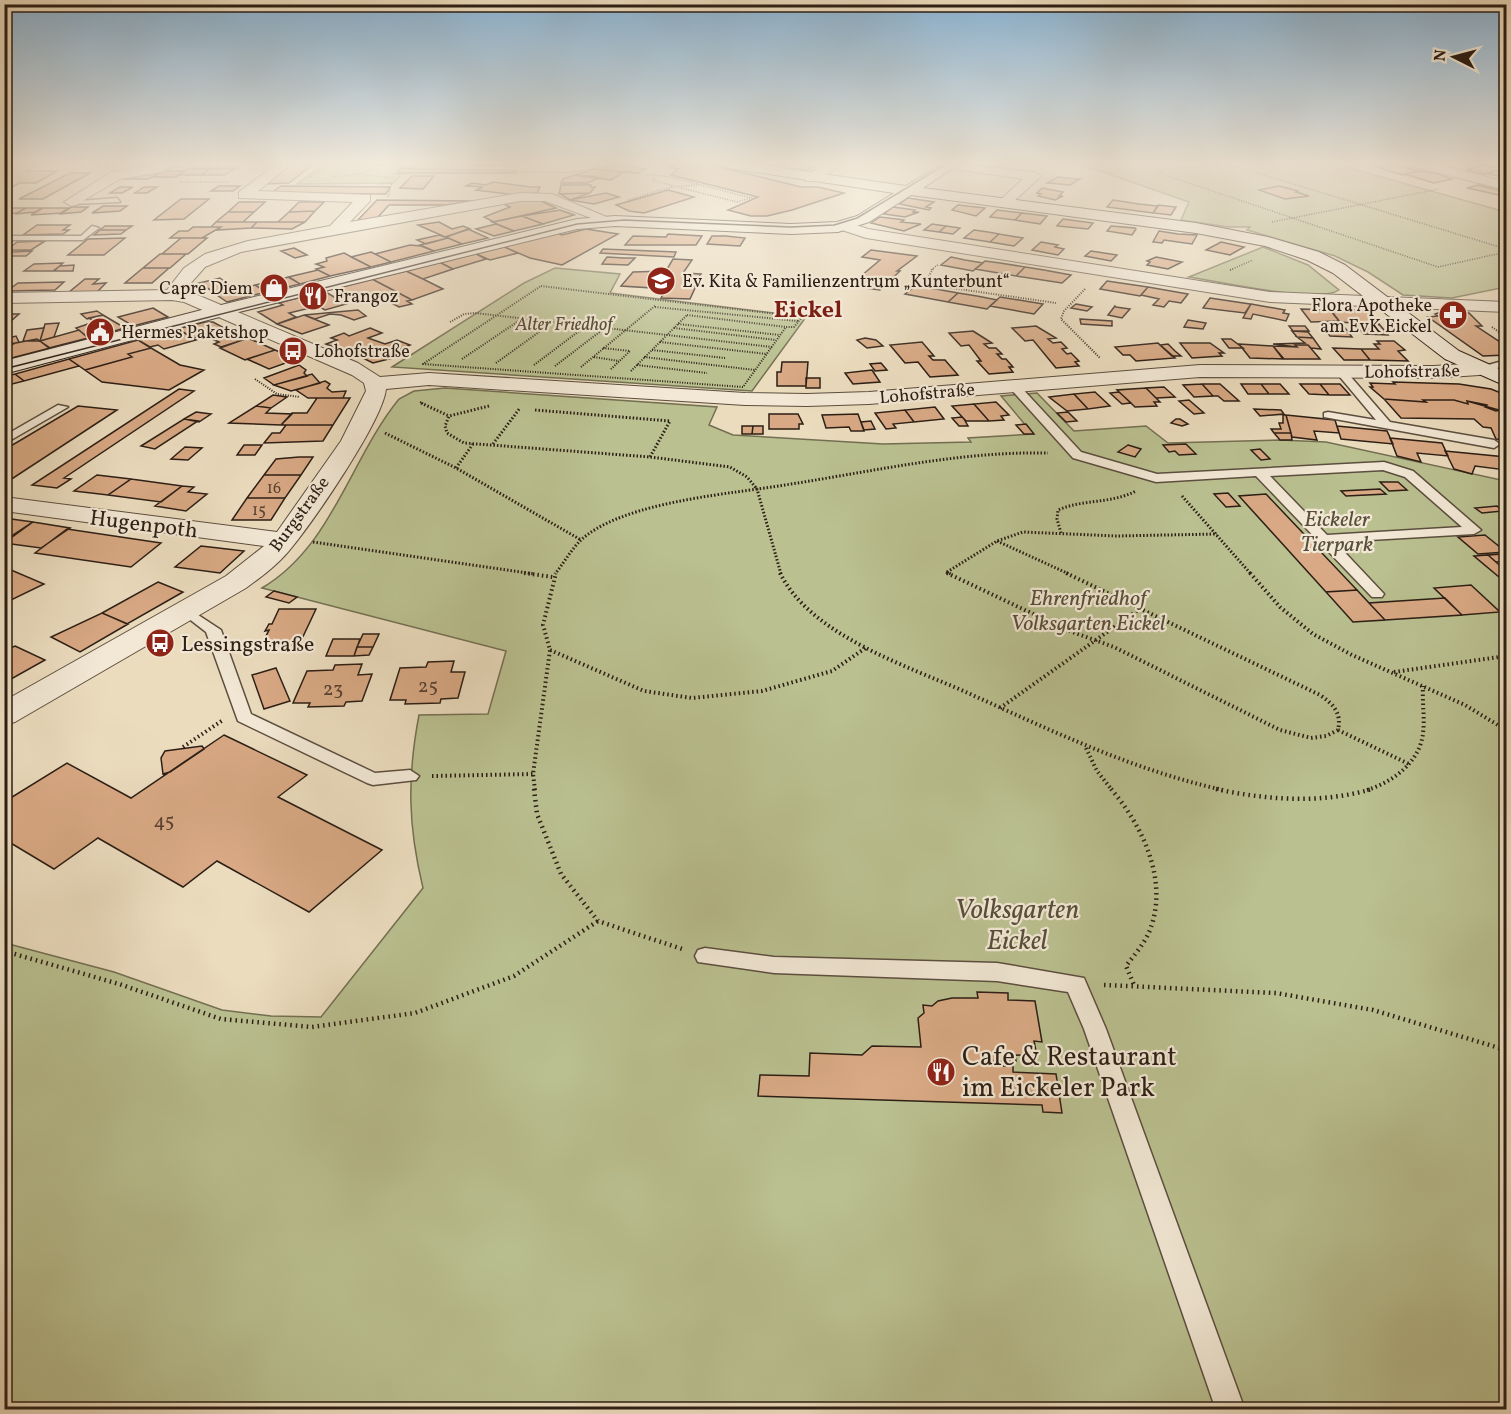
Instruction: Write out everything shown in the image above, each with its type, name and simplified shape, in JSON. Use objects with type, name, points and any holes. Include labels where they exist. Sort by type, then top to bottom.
[{"type":"street","points":[[172,295],[186,273],[214,256],[263,242],[334,230]]},
{"type":"street","points":[[4,368],[545,230]]},
{"type":"street","points":[[857,230],[1220,290],[1289,299],[1506,307]]},
{"type":"street","points":[[1202,230],[1284,246],[1339,269],[1426,337],[1479,369],[1506,380]]},
{"type":"street","points":[[4,298],[172,295],[189,298],[351,367],[368,376],[375,384]]},
{"type":"street","points":[[1487,307],[1487,302],[1491,299],[1506,296]]},
{"type":"street","name":"Lohofstraße","points":[[375,384],[429,379],[554,379],[745,399],[807,400],[869,398],[1200,371],[1434,372],[1479,369]]},
{"type":"street","name":"Burgstraße","points":[[4,715],[186,611],[264,562],[284,540],[358,429],[377,393],[375,384]]},
{"type":"street","name":"Hugenpoth","points":[[4,504],[284,540]]},
{"type":"lane","points":[[7,240],[23,230]]},
{"type":"lane","points":[[7,240],[83,237],[92,230]]},
{"type":"lane","points":[[1479,369],[1506,363]]},
{"type":"lane","points":[[1340,371],[1386,425]]},
{"type":"lane","points":[[1014,386],[1077,455],[1156,478],[1370,465],[1398,469],[1409,474],[1474,530],[1323,539]]},
{"type":"lane","points":[[4,441],[62,407]]},
{"type":"lane","points":[[1328,415],[1494,444]]},
{"type":"lane","points":[[1259,472],[1377,594]]},
{"type":"lane","points":[[186,611],[213,630],[244,717],[373,779],[410,776]]},
{"type":"lane","points":[[705,956],[774,965],[997,972],[1076,984],[1095,1029],[1231,1410]]},
{"type":"path","points":[[1232,234],[1239,230]]},
{"type":"path","points":[[1327,230],[1438,267],[1506,250]]},
{"type":"path","points":[[1443,230],[1506,250]]},
{"type":"path","points":[[1220,290],[1222,273],[1284,246]]},
{"type":"path","points":[[957,248],[935,270],[930,271],[924,284],[1056,303]]},
{"type":"path","points":[[1102,271],[1064,311],[1061,319],[1119,376]]},
{"type":"path","points":[[498,315],[541,286],[802,317],[794,327],[786,327],[687,315]]},
{"type":"path","points":[[554,379],[593,357],[661,301]]},
{"type":"path","points":[[655,307],[799,321]]},
{"type":"path","points":[[624,378],[691,311]]},
{"type":"path","points":[[450,322],[464,314],[498,315],[771,347]]},
{"type":"path","points":[[451,366],[524,318]]},
{"type":"path","points":[[488,368],[554,321]]},
{"type":"path","points":[[678,324],[780,335]]},
{"type":"path","points":[[527,371],[587,325]]},
{"type":"path","points":[[554,379],[606,327]]},
{"type":"path","points":[[744,387],[786,327]]},
{"type":"path","points":[[674,328],[777,340]]},
{"type":"path","points":[[660,342],[767,354]]},
{"type":"path","points":[[602,376],[630,351],[603,348]]},
{"type":"path","points":[[652,350],[725,358]]},
{"type":"path","points":[[593,357],[620,361]]},
{"type":"path","points":[[644,357],[755,370]]},
{"type":"path","points":[[637,365],[716,374]]},
{"type":"path","points":[[738,376],[750,378]]},
{"type":"path","points":[[255,379],[277,394],[300,397]]},
{"type":"path","points":[[498,407],[460,412],[449,416],[444,423],[444,430],[450,439],[474,444],[650,457],[730,467],[747,477],[757,489],[784,580],[818,616],[867,647],[1086,747],[1176,778],[1244,796],[1291,799],[1354,796],[1385,783],[1409,764],[1423,744],[1422,686]]},
{"type":"path","points":[[509,408],[670,421],[650,457]]},
{"type":"path","points":[[492,445],[520,408]]},
{"type":"path","points":[[358,429],[391,434],[456,468],[581,540]]},
{"type":"path","points":[[456,468],[474,444]]},
{"type":"path","points":[[705,956],[598,921],[561,874],[537,814],[533,774],[549,650],[543,625],[553,577],[581,540],[617,519],[680,500],[807,484],[973,453],[1036,452],[1077,455]]},
{"type":"path","points":[[1061,533],[1057,519],[1058,510],[1066,505],[1122,498],[1156,478],[1184,498],[1295,620],[1332,646],[1465,705],[1506,730]]},
{"type":"path","points":[[997,541],[1320,695],[1332,703],[1339,713],[1341,722],[1338,730],[1326,736],[1311,738],[1280,730],[1114,647],[1094,641],[946,572],[997,541],[1023,532],[1140,536],[1217,534]]},
{"type":"path","points":[[284,540],[313,542],[553,577]]},
{"type":"path","points":[[1000,708],[1141,608]]},
{"type":"path","points":[[549,650],[644,691],[692,698],[762,691],[832,670],[867,647]]},
{"type":"path","points":[[1394,672],[1506,656]]},
{"type":"path","points":[[183,747],[242,708]]},
{"type":"path","points":[[1338,730],[1409,764]]},
{"type":"path","points":[[1086,747],[1094,770],[1122,803],[1144,840],[1155,874],[1157,903],[1145,942],[1126,966],[1134,985]]},
{"type":"path","points":[[410,776],[533,774]]},
{"type":"path","points":[[4,951],[119,984],[220,1019],[312,1027],[415,1013],[426,1009],[514,976],[598,921]]},
{"type":"path","points":[[1076,984],[1134,985],[1287,995],[1373,1010],[1506,1050]]},
{"type":"green space","points":[[1247,230],[1506,230],[1506,287],[1452,298],[1403,295],[1368,272],[1335,256]]},
{"type":"green space","points":[[1263,247],[1308,265],[1339,290],[1328,294],[1290,293],[1189,277]]},
{"type":"green space","name":"Alter Friedhof","points":[[555,268],[620,274],[610,293],[806,317],[752,391],[392,367],[524,283]]},
{"type":"green space","name":"Volksgarten Eickel","points":[[445,388],[717,407],[709,425],[733,435],[883,444],[971,442],[968,438],[1033,434],[1001,396],[1037,393],[1074,431],[1146,426],[1168,443],[1280,440],[1326,442],[1506,481],[1506,554],[1475,556],[1506,582],[1506,1409],[5,1410],[5,943],[114,972],[222,1010],[271,1016],[321,1017],[423,888],[414,844],[411,802],[412,760],[419,715],[488,714],[506,651],[262,588],[286,571],[306,550],[338,501],[382,423],[399,399],[414,391]]},
{"type":"building","points":[[30,230],[69,230],[63,234],[23,235]]},
{"type":"building","points":[[100,230],[126,230],[121,234],[94,235]]},
{"type":"building","points":[[216,230],[202,238],[170,238],[179,231]]},
{"type":"building","points":[[429,230],[467,230],[445,237]]},
{"type":"building","points":[[470,230],[488,238],[462,244],[446,237]]},
{"type":"building","points":[[479,230],[514,231],[494,236]]},
{"type":"building","points":[[582,230],[618,234],[562,265],[530,258],[502,246],[557,233],[562,235]]},
{"type":"building","points":[[941,230],[958,230],[953,234],[939,232]]},
{"type":"building","points":[[974,230],[999,234],[990,242],[964,238]]},
{"type":"building","points":[[1108,230],[1135,230],[1132,235]]},
{"type":"building","points":[[1159,231],[1197,235],[1192,244],[1164,240],[1162,243],[1153,242]]},
{"type":"building","points":[[668,234],[702,236],[696,245],[625,245],[633,236],[666,237]]},
{"type":"building","points":[[999,234],[1023,238],[1014,246],[990,242]]},
{"type":"building","points":[[439,235],[448,238],[426,244],[417,240]]},
{"type":"building","points":[[712,236],[745,238],[740,246],[707,244]]},
{"type":"building","points":[[125,238],[104,255],[68,255],[88,239]]},
{"type":"building","points":[[181,238],[207,238],[188,254],[162,254]]},
{"type":"building","points":[[448,238],[462,244],[434,251],[420,245]]},
{"type":"building","points":[[45,241],[31,250],[7,250],[17,242]]},
{"type":"building","points":[[1041,242],[1058,245],[1055,247],[1064,249],[1058,255],[1032,250]]},
{"type":"building","points":[[1221,242],[1244,247],[1230,255],[1206,250]]},
{"type":"building","points":[[410,245],[434,251],[391,262],[375,254]]},
{"type":"building","points":[[502,246],[518,253],[490,260],[474,253]]},
{"type":"building","points":[[294,248],[307,255],[295,258],[281,251]]},
{"type":"building","points":[[603,249],[676,252],[674,257],[600,253]]},
{"type":"building","points":[[871,250],[917,256],[897,271],[900,271],[880,290],[849,286],[880,260],[862,257]]},
{"type":"building","points":[[32,251],[26,256],[5,256],[12,252]]},
{"type":"building","points":[[1091,251],[1117,255],[1111,261],[1085,256]]},
{"type":"building","points":[[371,252],[391,262],[371,267],[351,257]]},
{"type":"building","points":[[344,253],[371,267],[330,276],[316,269],[324,267],[316,264],[327,261],[326,258]]},
{"type":"building","points":[[474,253],[486,259],[453,269],[439,262]]},
{"type":"building","points":[[160,254],[186,254],[170,268],[143,268]]},
{"type":"building","points":[[607,257],[635,258],[628,265],[602,264]]},
{"type":"building","points":[[951,257],[983,263],[973,271],[941,265]]},
{"type":"building","points":[[1156,257],[1182,262],[1168,269],[1147,265],[1150,262],[1147,261]]},
{"type":"building","points":[[673,259],[692,260],[683,273],[701,274],[692,286],[696,286],[690,299],[661,298],[665,291],[621,286],[633,272],[666,271]]},
{"type":"building","points":[[985,261],[1025,267],[1016,276],[975,269]]},
{"type":"building","points":[[439,262],[453,269],[423,279],[406,271]]},
{"type":"building","points":[[63,263],[54,271],[24,271],[34,264]]},
{"type":"building","points":[[74,265],[73,271],[53,271],[60,266]]},
{"type":"building","points":[[1025,267],[1071,275],[1062,283],[1016,276]]},
{"type":"building","points":[[143,268],[169,268],[152,283],[125,283]]},
{"type":"building","points":[[318,270],[330,276],[300,284],[288,277]]},
{"type":"building","points":[[406,271],[443,289],[412,300],[372,279]]},
{"type":"building","points":[[289,277],[300,284],[266,292],[255,285]]},
{"type":"building","points":[[220,278],[236,290],[217,294],[199,283]]},
{"type":"building","points":[[85,279],[99,279],[93,284],[106,283],[97,292],[68,293]]},
{"type":"building","points":[[372,279],[412,300],[407,301],[412,304],[399,307],[374,294],[358,298],[338,288]]},
{"type":"building","points":[[1107,281],[1148,287],[1140,296],[1100,289]]},
{"type":"building","points":[[64,282],[55,290],[7,291],[18,283]]},
{"type":"building","points":[[255,285],[266,292],[227,302],[217,295]]},
{"type":"building","points":[[916,286],[958,293],[948,302],[905,294]]},
{"type":"building","points":[[1148,287],[1188,294],[1181,303],[1169,301],[1164,307],[1153,305],[1159,299],[1141,295]]},
{"type":"building","points":[[324,291],[346,304],[325,310],[318,306],[289,313],[296,317],[277,324],[258,312],[283,305],[279,303]]},
{"type":"building","points":[[958,293],[997,300],[987,309],[948,302]]},
{"type":"building","points":[[1000,297],[1043,304],[1034,314],[990,306]]},
{"type":"building","points":[[1210,298],[1251,304],[1245,313],[1203,308]]},
{"type":"building","points":[[1076,304],[1092,307],[1087,311],[1071,308]]},
{"type":"building","points":[[1251,304],[1285,310],[1283,313],[1289,314],[1286,321],[1253,314],[1251,319],[1243,318]]},
{"type":"building","points":[[1115,306],[1130,309],[1122,318],[1108,315]]},
{"type":"building","points":[[153,308],[168,317],[133,326],[118,317]]},
{"type":"building","points":[[1329,308],[1368,311],[1380,325],[1340,322]]},
{"type":"building","points":[[1301,309],[1330,310],[1339,321],[1311,322]]},
{"type":"building","points":[[358,310],[366,316],[354,320],[341,315],[330,314],[315,319],[304,315]]},
{"type":"building","points":[[97,311],[103,315],[87,319],[81,314]]},
{"type":"building","points":[[1441,312],[1469,313],[1482,326],[1476,326],[1506,346],[1506,355],[1483,356],[1428,317],[1438,316],[1435,314]]},
{"type":"building","points":[[4,314],[19,314],[4,327]]},
{"type":"building","points":[[103,315],[125,328],[89,338],[76,328],[94,322],[89,318]]},
{"type":"building","points":[[304,315],[329,325],[302,334],[277,324]]},
{"type":"building","points":[[1080,319],[1112,321],[1112,326],[1081,324]]},
{"type":"building","points":[[1188,320],[1206,323],[1203,329],[1184,327]]},
{"type":"building","points":[[213,322],[226,329],[193,338],[178,329]]},
{"type":"building","points":[[59,323],[54,337],[40,341],[45,324]]},
{"type":"building","points":[[1356,325],[1380,325],[1388,335],[1364,334]]},
{"type":"building","points":[[1036,326],[1056,338],[1048,339],[1053,343],[1061,342],[1067,348],[1062,349],[1067,354],[1071,353],[1079,361],[1075,362],[1079,366],[1056,368],[1033,340],[1025,341],[1012,328]]},
{"type":"building","points":[[1289,326],[1305,326],[1309,331],[1293,331]]},
{"type":"building","points":[[1324,327],[1345,328],[1352,337],[1330,336]]},
{"type":"building","points":[[44,328],[40,341],[23,341],[27,330]]},
{"type":"building","points":[[370,328],[382,333],[368,338],[385,344],[397,340],[410,345],[388,354],[397,357],[373,363],[348,351],[351,350],[343,351],[326,344],[337,340],[331,338],[344,333],[349,336]]},
{"type":"building","points":[[178,329],[196,340],[164,349],[158,345],[150,347],[138,340]]},
{"type":"building","points":[[226,329],[249,338],[221,347],[214,344],[219,342],[202,335]]},
{"type":"building","points":[[79,330],[88,338],[49,348],[40,341]]},
{"type":"building","points":[[973,331],[992,343],[984,344],[989,348],[996,348],[1002,354],[997,354],[1013,367],[1009,367],[1013,372],[989,374],[977,361],[981,361],[969,345],[961,346],[949,333]]},
{"type":"building","points":[[1292,331],[1308,332],[1313,338],[1297,337]]},
{"type":"building","points":[[16,336],[19,342],[4,347],[4,339]]},
{"type":"building","points":[[1297,337],[1313,338],[1321,349],[1311,348],[1308,345],[1295,345],[1297,347],[1273,344],[1305,343]]},
{"type":"building","points":[[248,338],[275,350],[245,360],[220,348]]},
{"type":"building","points":[[865,338],[876,340],[883,346],[867,348],[857,340]]},
{"type":"building","points":[[37,339],[50,348],[4,360],[5,345]]},
{"type":"building","points":[[1222,339],[1231,339],[1243,348],[1229,348]]},
{"type":"building","points":[[138,340],[151,348],[128,354],[132,357],[85,370],[69,359]]},
{"type":"building","points":[[1377,341],[1394,341],[1405,350],[1398,351],[1408,361],[1370,360],[1361,349],[1379,349],[1374,344],[1380,344]]},
{"type":"building","points":[[922,342],[934,356],[929,356],[933,360],[945,360],[958,375],[930,377],[918,362],[905,363],[890,345]]},
{"type":"building","points":[[1158,343],[1175,358],[1136,361],[1130,355],[1123,355],[1115,347]]},
{"type":"building","points":[[1180,343],[1210,343],[1224,353],[1219,353],[1222,356],[1192,358]]},
{"type":"building","points":[[1168,344],[1181,356],[1172,356],[1160,345]]},
{"type":"building","points":[[1239,344],[1273,346],[1283,359],[1250,358]]},
{"type":"building","points":[[1295,345],[1308,345],[1320,359],[1284,359],[1273,346],[1297,347]]},
{"type":"building","points":[[151,348],[180,365],[204,370],[169,390],[102,382],[85,370],[132,357],[128,354]]},
{"type":"building","points":[[1333,348],[1361,349],[1370,360],[1344,360]]},
{"type":"building","points":[[275,350],[297,359],[269,369],[247,359]]},
{"type":"building","points":[[69,359],[79,366],[24,381],[15,374]]},
{"type":"building","points":[[782,362],[808,362],[806,386],[777,386],[777,372],[781,372]]},
{"type":"building","points":[[881,363],[887,370],[875,371],[870,364]]},
{"type":"building","points":[[299,365],[306,370],[304,373],[307,376],[274,385],[264,378]]},
{"type":"building","points":[[872,370],[880,382],[853,384],[845,373]]},
{"type":"building","points":[[15,374],[24,381],[4,386],[4,377]]},
{"type":"building","points":[[312,374],[320,383],[291,391],[274,385]]},
{"type":"building","points":[[806,378],[820,378],[820,388],[806,388]]},
{"type":"building","points":[[325,381],[330,384],[327,388],[332,392],[346,391],[343,398],[308,398],[296,390]]},
{"type":"building","points":[[1393,382],[1459,384],[1491,389],[1506,395],[1506,412],[1467,401],[1468,404],[1454,400],[1423,400],[1426,402],[1384,399],[1370,387],[1373,387],[1370,383],[1395,384]]},
{"type":"building","points":[[1202,384],[1220,384],[1239,401],[1224,401],[1218,396],[1213,396]]},
{"type":"building","points":[[1202,384],[1213,396],[1194,397],[1183,385]]},
{"type":"building","points":[[1241,384],[1261,384],[1269,394],[1248,394]]},
{"type":"building","points":[[1261,384],[1280,384],[1289,394],[1269,394]]},
{"type":"building","points":[[1300,384],[1320,384],[1329,395],[1309,394]]},
{"type":"building","points":[[1320,384],[1340,384],[1350,395],[1329,395]]},
{"type":"building","points":[[1164,387],[1175,397],[1156,398],[1146,388]]},
{"type":"building","points":[[1146,388],[1160,402],[1154,402],[1157,406],[1135,407],[1117,390]]},
{"type":"building","points":[[179,389],[194,391],[64,478],[71,479],[57,488],[32,485]]},
{"type":"building","points":[[1095,392],[1110,406],[1088,409],[1074,394]]},
{"type":"building","points":[[1119,392],[1131,403],[1122,404],[1110,393]]},
{"type":"building","points":[[1074,394],[1088,409],[1067,411],[1049,397]]},
{"type":"building","points":[[273,395],[287,397],[271,408],[256,406]]},
{"type":"building","points":[[317,398],[350,398],[333,425],[281,425],[292,413],[307,413]]},
{"type":"building","points":[[1384,399],[1426,402],[1423,400],[1454,400],[1468,404],[1467,401],[1487,405],[1485,407],[1506,412],[1506,440],[1496,439],[1491,428],[1483,427],[1474,419],[1401,418]]},
{"type":"building","points":[[1189,400],[1204,413],[1194,414],[1179,401]]},
{"type":"building","points":[[996,402],[1009,415],[1001,416],[1004,420],[989,421],[974,404]]},
{"type":"building","points":[[974,404],[989,421],[966,421],[952,406]]},
{"type":"building","points":[[78,406],[117,410],[4,484],[4,450]]},
{"type":"building","points":[[256,406],[271,408],[266,413],[292,414],[281,425],[229,423]]},
{"type":"building","points":[[935,407],[944,419],[914,422],[905,410]]},
{"type":"building","points":[[1254,409],[1281,410],[1284,414],[1260,416]]},
{"type":"building","points":[[905,410],[914,422],[893,424],[896,428],[886,429],[875,413]]},
{"type":"building","points":[[196,412],[211,414],[199,422],[184,419]]},
{"type":"building","points":[[1068,412],[1077,421],[1066,422],[1057,413]]},
{"type":"building","points":[[769,414],[798,414],[803,424],[799,424],[799,429],[769,429]]},
{"type":"building","points":[[858,414],[864,431],[851,431],[849,427],[826,428],[822,415]]},
{"type":"building","points":[[1283,415],[1286,415],[1291,433],[1274,433],[1271,429],[1281,429],[1279,423],[1283,423]]},
{"type":"building","points":[[1286,415],[1335,420],[1339,433],[1314,431],[1317,440],[1292,437]]},
{"type":"building","points":[[962,417],[968,426],[959,426],[952,418]]},
{"type":"building","points":[[184,419],[198,421],[155,449],[141,446]]},
{"type":"building","points":[[1176,419],[1188,424],[1182,426],[1171,423]]},
{"type":"building","points":[[871,421],[875,429],[864,430],[861,422]]},
{"type":"building","points":[[1026,424],[1034,434],[1024,434],[1016,425]]},
{"type":"building","points":[[286,425],[333,425],[323,441],[264,443],[272,433],[280,433]]},
{"type":"building","points":[[742,426],[753,426],[752,434],[742,434]]},
{"type":"building","points":[[753,426],[763,426],[763,434],[752,434]]},
{"type":"building","points":[[1337,426],[1387,431],[1393,444],[1341,439]]},
{"type":"building","points":[[1274,433],[1291,433],[1292,440],[1280,440]]},
{"type":"building","points":[[1390,438],[1442,443],[1448,456],[1417,453],[1421,462],[1397,456]]},
{"type":"building","points":[[1186,444],[1196,454],[1179,455],[1175,451],[1169,452],[1163,445]]},
{"type":"building","points":[[244,445],[262,445],[255,455],[237,455]]},
{"type":"building","points":[[1128,445],[1141,449],[1135,457],[1118,452]]},
{"type":"building","points":[[185,447],[202,448],[188,460],[171,459]]},
{"type":"building","points":[[1260,449],[1270,459],[1261,460],[1251,450]]},
{"type":"building","points":[[1445,451],[1506,457],[1506,470],[1475,466],[1472,474],[1454,469]]},
{"type":"building","points":[[313,457],[301,475],[264,475],[276,459]]},
{"type":"building","points":[[97,475],[131,479],[108,495],[74,491]]},
{"type":"building","points":[[264,475],[301,475],[285,498],[247,498]]},
{"type":"building","points":[[131,479],[182,486],[161,502],[108,495]]},
{"type":"building","points":[[1380,482],[1398,482],[1407,490],[1389,491]]},
{"type":"building","points":[[182,486],[194,487],[188,492],[207,494],[186,511],[155,506]]},
{"type":"building","points":[[1380,489],[1386,494],[1346,496],[1341,491]]},
{"type":"building","points":[[1228,493],[1240,506],[1226,507],[1214,494]]},
{"type":"building","points":[[1266,494],[1357,590],[1326,592],[1239,496]]},
{"type":"building","points":[[247,498],[285,498],[271,520],[232,520]]},
{"type":"building","points":[[1497,506],[1503,511],[1482,513],[1475,508]]},
{"type":"building","points":[[4,518],[33,522],[4,541]]},
{"type":"building","points":[[33,522],[70,528],[41,548],[4,543]]},
{"type":"building","points":[[67,529],[161,543],[131,567],[35,553]]},
{"type":"building","points":[[1485,535],[1506,552],[1478,554],[1458,537]]},
{"type":"building","points":[[201,546],[244,551],[220,573],[175,567]]},
{"type":"building","points":[[1506,554],[1506,561],[1496,562],[1488,555]]},
{"type":"building","points":[[1488,555],[1506,571],[1506,577],[1499,577],[1474,556]]},
{"type":"building","points":[[4,567],[44,584],[9,601],[4,599]]},
{"type":"building","points":[[158,582],[183,592],[127,624],[102,613]]},
{"type":"building","points":[[1471,585],[1500,612],[1462,615],[1434,588]]},
{"type":"building","points":[[1357,590],[1385,620],[1353,622],[1326,592]]},
{"type":"building","points":[[274,591],[297,597],[289,603],[266,597]]},
{"type":"building","points":[[1445,598],[1462,615],[1385,620],[1369,603]]},
{"type":"building","points":[[279,609],[316,609],[299,645],[261,646],[269,630],[265,631],[269,624],[272,624]]},
{"type":"building","points":[[102,613],[128,624],[80,652],[51,637]]},
{"type":"building","points":[[363,634],[379,634],[373,647],[357,647]]},
{"type":"building","points":[[333,639],[360,639],[354,656],[326,656]]},
{"type":"building","points":[[15,646],[45,660],[4,683],[4,651]]},
{"type":"building","points":[[357,647],[373,647],[369,655],[354,656]]},
{"type":"building","points":[[454,661],[451,672],[465,672],[458,698],[441,699],[440,703],[405,704],[406,700],[390,700],[400,668],[426,667],[428,662]]},
{"type":"building","points":[[362,664],[358,675],[372,674],[362,701],[346,702],[344,706],[308,707],[310,703],[293,703],[307,671],[333,670],[335,665]]},
{"type":"building","points":[[276,668],[290,701],[264,709],[252,675]]},
{"type":"building","points":[[224,735],[307,775],[278,797],[382,850],[309,912],[217,861],[183,887],[98,838],[54,869],[4,839],[4,802],[67,763],[131,798]]},
{"type":"building","points":[[202,746],[204,749],[170,772],[163,774],[161,758],[165,751]]},
{"type":"building","points":[[977,992],[1008,993],[1008,1000],[1035,1001],[1042,1042],[1034,1041],[1037,1056],[1015,1055],[1016,1061],[994,1061],[994,1066],[1013,1066],[1013,1072],[1056,1074],[1062,1113],[1043,1112],[1042,1105],[758,1096],[760,1075],[809,1076],[810,1053],[862,1055],[872,1046],[921,1047],[918,1018],[924,1013],[923,1005],[932,1006],[938,1001],[952,998],[978,998]]},
{"type":"tram line","points":[[4,369],[553,230]]},
{"type":"place","name":"Ev. Kita & Familienzentrum „Kunterbunt“","points":[[661,281]]},
{"type":"place","name":"Capre Diem","points":[[274,288]]},
{"type":"place","name":"Frangoz","points":[[313,296]]},
{"type":"place","name":"Flora Apotheke am EvK Eickel","points":[[1453,315]]},
{"type":"place","name":"Hermes Paketshop","points":[[100,332]]},
{"type":"place","name":"Lohofstraße","points":[[293,351]]},
{"type":"place","name":"Lessingstraße","points":[[160,643]]},
{"type":"place","name":"Cafe & Restaurant im Eickeler Park","points":[[941,1072]]},
{"type":"district","name":"Eickel","points":[[808,309]]},
{"type":"park label","name":"Eickeler Tierpark","points":[[1337,530]]},
{"type":"park label","name":"Ehrenfriedhof Volksgarten Eickel","points":[[1088,610]]}]
